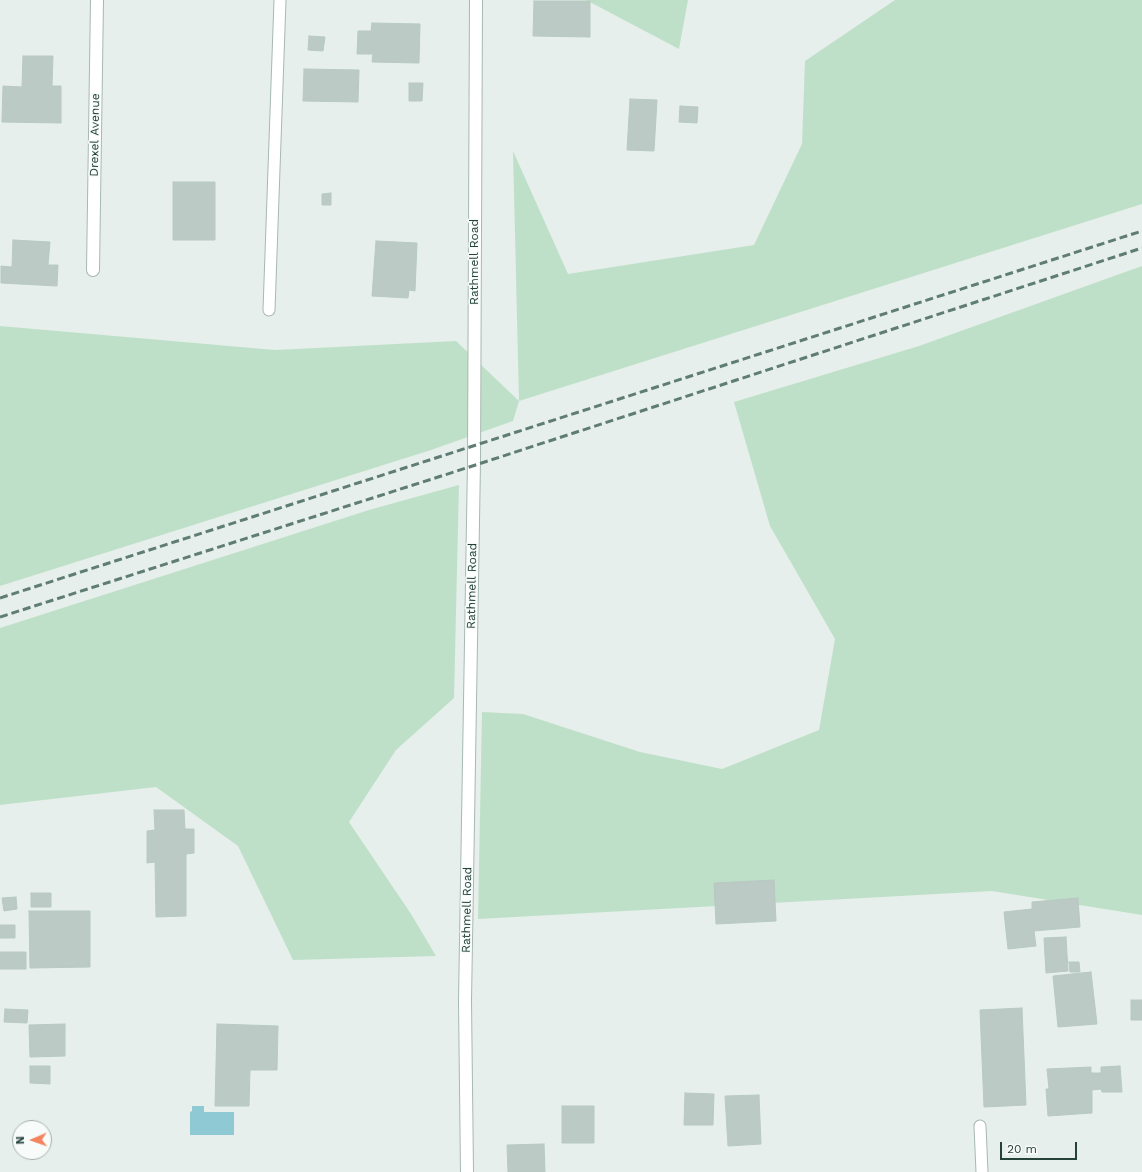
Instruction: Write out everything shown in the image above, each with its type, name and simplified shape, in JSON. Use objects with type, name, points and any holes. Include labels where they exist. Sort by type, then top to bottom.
[{"type":"street","name":"Drexel Avenue","points":[[93,270],[97,0]]},
{"type":"street","name":"Rathmell Road","points":[[467,1172],[465,1001],[474,462],[476,0]]},
{"type":"lane","points":[[269,310],[280,0]]},
{"type":"lane","points":[[980,1126],[982,1172]]},
{"type":"green space","points":[[586,0],[688,0],[679,49]]},
{"type":"green space","points":[[895,0],[1142,0],[1142,204],[519,401],[513,151],[568,274],[754,245],[802,144],[805,61]]},
{"type":"green space","points":[[1142,266],[1142,915],[992,891],[478,919],[482,712],[523,714],[640,752],[722,769],[819,730],[835,639],[770,526],[734,402],[919,346]]},
{"type":"green space","points":[[0,326],[275,350],[456,341],[519,401],[513,421],[431,450],[0,586]]},
{"type":"green space","points":[[459,485],[454,698],[396,750],[349,822],[411,914],[436,956],[293,960],[238,846],[156,787],[0,805],[0,628],[369,510]]},
{"type":"water","points":[[192,1106],[204,1106],[204,1112],[234,1112],[234,1135],[190,1135],[190,1112],[192,1111]]},
{"type":"building","points":[[534,1],[590,1],[590,37],[533,36]]},
{"type":"building","points":[[372,23],[420,24],[419,63],[372,62],[373,54],[357,54],[358,31],[371,31]]},
{"type":"building","points":[[309,36],[325,37],[323,51],[308,50]]},
{"type":"building","points":[[23,56],[53,56],[52,86],[61,86],[61,123],[2,122],[3,86],[22,87]]},
{"type":"building","points":[[304,69],[359,70],[358,102],[303,101]]},
{"type":"building","points":[[409,83],[423,83],[422,101],[409,101]]},
{"type":"building","points":[[630,99],[657,100],[654,151],[627,150]]},
{"type":"building","points":[[680,106],[698,107],[697,123],[679,122]]},
{"type":"building","points":[[173,182],[215,182],[215,240],[173,240]]},
{"type":"building","points":[[331,193],[331,205],[322,205],[322,194]]},
{"type":"building","points":[[13,240],[50,242],[48,265],[58,265],[57,286],[1,283],[1,266],[12,267]]},
{"type":"building","points":[[376,241],[417,243],[415,291],[409,290],[408,298],[372,296]]},
{"type":"building","points":[[154,810],[184,810],[185,829],[194,829],[194,853],[186,854],[186,916],[156,917],[155,862],[147,863],[147,831],[155,830]]},
{"type":"building","points":[[774,880],[776,921],[716,924],[714,883]]},
{"type":"building","points":[[31,893],[51,893],[51,907],[31,907]]},
{"type":"building","points":[[16,897],[17,909],[4,911],[2,898]]},
{"type":"building","points":[[1078,898],[1080,927],[1034,931],[1036,946],[1008,949],[1004,912],[1032,909],[1032,902]]},
{"type":"building","points":[[29,911],[90,911],[90,967],[30,968]]},
{"type":"building","points":[[0,925],[15,925],[15,938],[0,938]]},
{"type":"building","points":[[1066,937],[1068,971],[1046,973],[1044,938]]},
{"type":"building","points":[[0,952],[26,952],[26,969],[0,969]]},
{"type":"building","points":[[1069,962],[1079,962],[1080,972],[1070,972]]},
{"type":"building","points":[[1091,972],[1097,1024],[1058,1027],[1053,976]]},
{"type":"building","points":[[1131,1000],[1142,1000],[1142,1020],[1131,1020]]},
{"type":"building","points":[[1022,1008],[1026,1105],[984,1107],[980,1010]]},
{"type":"building","points":[[5,1009],[28,1010],[27,1023],[4,1022]]},
{"type":"building","points":[[65,1024],[65,1056],[30,1057],[29,1025]]},
{"type":"building","points":[[217,1024],[278,1026],[277,1070],[250,1070],[249,1106],[215,1106]]},
{"type":"building","points":[[30,1066],[50,1066],[50,1084],[30,1083]]},
{"type":"building","points":[[1120,1066],[1122,1092],[1102,1092],[1101,1089],[1092,1090],[1092,1113],[1048,1116],[1046,1089],[1049,1089],[1047,1069],[1091,1067],[1091,1073],[1101,1073],[1101,1067]]},
{"type":"building","points":[[685,1093],[714,1094],[713,1125],[684,1125]]},
{"type":"building","points":[[759,1095],[761,1144],[728,1146],[725,1096]]},
{"type":"building","points":[[562,1106],[594,1106],[594,1143],[562,1143]]},
{"type":"building","points":[[544,1144],[545,1172],[508,1172],[507,1145]]},
{"type":"railway","points":[[0,598],[1142,231]]},
{"type":"railway","points":[[0,617],[457,471],[1142,248]]}]
